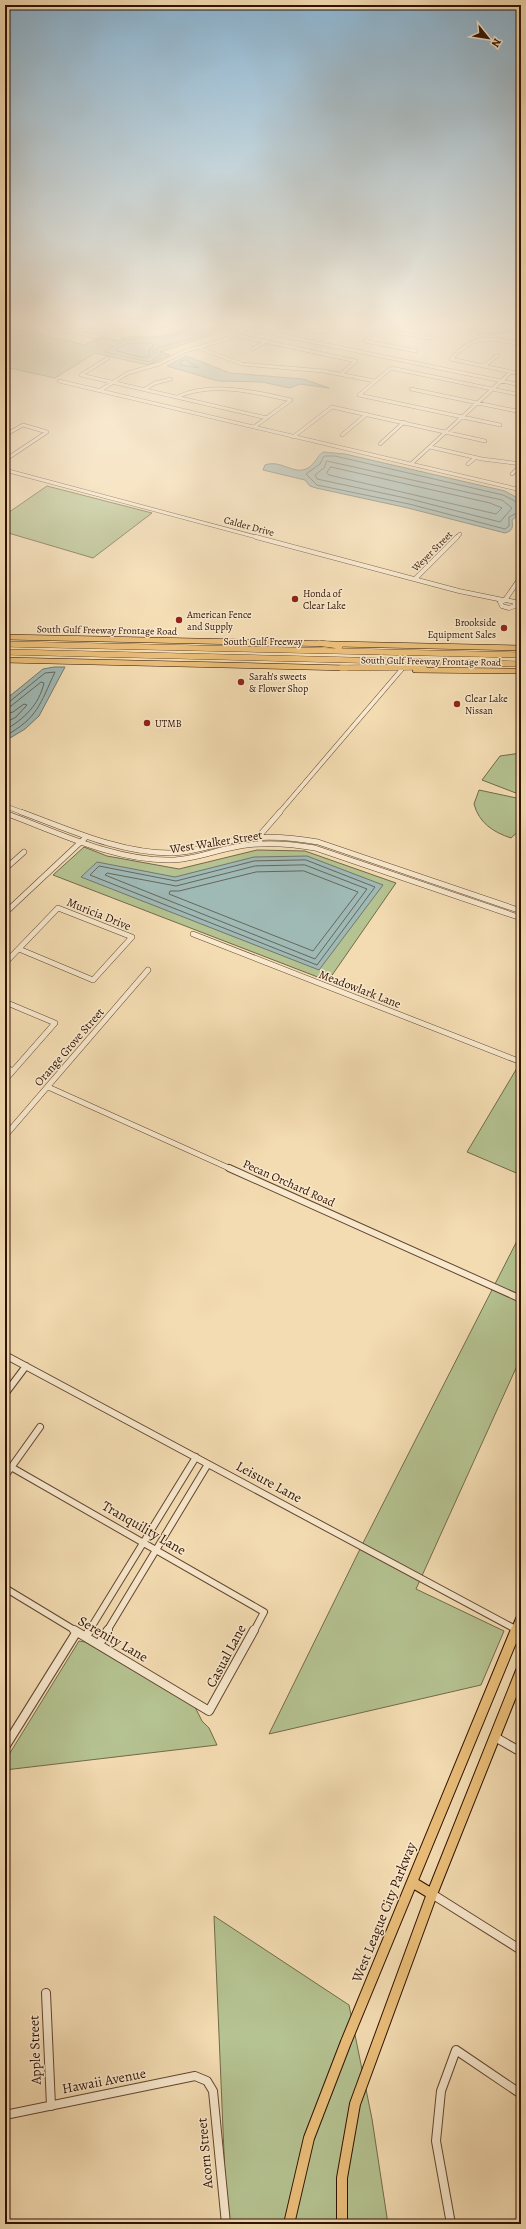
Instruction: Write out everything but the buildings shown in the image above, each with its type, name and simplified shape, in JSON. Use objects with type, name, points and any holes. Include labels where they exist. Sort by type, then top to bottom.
[{"type":"highway","points":[[319,643],[333,645],[521,654]]},
{"type":"highway","name":"South Gulf Freeway","points":[[5,644],[521,654]]},
{"type":"highway","name":"South Gulf Freeway","points":[[5,652],[521,665]]},
{"type":"highway","points":[[340,668],[521,665]]},
{"type":"main road","name":"South Gulf Freeway Frontage Road","points":[[5,637],[521,648]]},
{"type":"main road","name":"South Gulf Freeway Frontage Road","points":[[5,660],[521,672]]},
{"type":"main road","name":"West League City Parkway","points":[[289,2224],[309,2138],[412,1882],[519,1631],[521,1617]]},
{"type":"main road","points":[[342,2224],[342,2178],[355,2104],[432,1894],[521,1671]]},
{"type":"main road","points":[[412,1882],[432,1894]]},
{"type":"street","points":[[5,435],[16,429]]},
{"type":"street","points":[[5,460],[46,434],[47,432],[40,429]]},
{"type":"street","points":[[262,429],[521,490]]},
{"type":"street","points":[[293,437],[303,429]]},
{"type":"street","points":[[342,435],[349,429]]},
{"type":"street","points":[[380,444],[396,429]]},
{"type":"street","points":[[433,429],[484,440]]},
{"type":"street","points":[[411,464],[449,429]]},
{"type":"street","points":[[430,447],[475,458],[521,464]]},
{"type":"street","points":[[468,464],[475,458]]},
{"type":"street","points":[[512,474],[521,464]]},
{"type":"street","name":"Calder Drive","points":[[5,470],[489,598],[514,602]]},
{"type":"street","name":"Weyer Street","points":[[416,579],[460,534]]},
{"type":"street","points":[[501,604],[500,602],[510,595],[512,587],[521,577]]},
{"type":"street","points":[[510,595],[514,602],[521,607]]},
{"type":"street","name":"Calder Drive","points":[[489,598],[501,604],[512,607]]},
{"type":"street","points":[[514,602],[512,607],[521,607]]},
{"type":"street","points":[[260,844],[259,837],[402,669]]},
{"type":"street","name":"West Walker Street","points":[[5,806],[88,835],[142,851],[171,853],[259,837],[299,838],[318,842],[521,911]]},
{"type":"street","name":"West Walker Street","points":[[5,813],[83,840],[139,857],[171,860],[260,844],[298,845],[322,850],[521,918]]},
{"type":"street","points":[[5,913],[88,835]]},
{"type":"street","points":[[5,869],[24,852]]},
{"type":"street","name":"Muricia Drive","points":[[58,908],[131,938],[93,980],[19,949],[58,908]]},
{"type":"street","name":"Meadowlark Lane","points":[[193,934],[521,1062]]},
{"type":"street","points":[[5,964],[19,949]]},
{"type":"street","name":"Orange Grove Street","points":[[5,1136],[148,970]]},
{"type":"street","points":[[5,1002],[55,1023],[5,1080]]},
{"type":"street","points":[[5,1067],[13,1071]]},
{"type":"street","name":"Pecan Orchard Road","points":[[48,1087],[521,1299]]},
{"type":"street","name":"Leisure Lane","points":[[5,1355],[519,1631]]},
{"type":"street","points":[[5,1394],[26,1366]]},
{"type":"street","points":[[5,1476],[40,1426]]},
{"type":"street","points":[[86,1636],[196,1458]]},
{"type":"street","points":[[99,1644],[208,1464]]},
{"type":"street","name":"Tranquility Lane","points":[[11,1467],[264,1612]]},
{"type":"street","name":"Serenity Lane","points":[[5,1588],[76,1633],[86,1636],[209,1711]]},
{"type":"street","name":"Casual Lane","points":[[209,1711],[218,1698],[264,1612]]},
{"type":"street","points":[[5,1747],[76,1633]]},
{"type":"street","points":[[495,1736],[521,1752]]},
{"type":"street","points":[[432,1894],[521,1950]]},
{"type":"street","name":"Apple Street","points":[[46,1993],[51,2106]]},
{"type":"street","points":[[451,2224],[436,2141],[440,2091],[456,2050],[521,2094]]},
{"type":"street","name":"Hawaii Avenue","points":[[5,2115],[195,2076],[207,2081]]},
{"type":"street","name":"Acorn Street","points":[[207,2081],[213,2091],[226,2224]]},
{"type":"green space","points":[[47,486],[152,513],[93,558],[5,532],[5,515]]},
{"type":"green space","points":[[521,753],[521,795],[482,780],[500,756]]},
{"type":"green space","points":[[479,790],[521,799],[521,829],[511,838],[493,830],[483,822],[479,816],[474,804]]},
{"type":"green space","points":[[84,847],[107,856],[179,869],[257,850],[305,851],[396,883],[328,981],[53,875]]},
{"type":"green space","points":[[517,1068],[521,1069],[521,1175],[467,1152]]},
{"type":"green space","points":[[521,1233],[521,1357],[416,1589],[504,1631],[481,1685],[269,1734],[364,1541]]},
{"type":"green space","points":[[79,1641],[85,1642],[195,1707],[202,1721],[209,1728],[217,1745],[5,1770],[5,1761]]},
{"type":"green space","points":[[214,1916],[349,2005],[372,2119],[388,2224],[227,2224]]},
{"type":"water","points":[[323,452],[345,454],[505,491],[521,500],[521,513],[512,520],[511,530],[505,533],[408,508],[316,488],[310,486],[305,480],[263,470],[265,465],[276,464],[292,469],[303,470],[311,466]]},
{"type":"water","points":[[65,667],[39,716],[25,729],[5,741],[5,700],[43,669]]},
{"type":"water","points":[[307,856],[383,885],[319,970],[81,877],[97,862],[175,877],[254,857]]},
{"type":"place","name":"Honda of Clear Lake","points":[[295,599]]},
{"type":"place","name":"American Fence and Supply","points":[[179,620]]},
{"type":"place","name":"Brookside Equipment Sales","points":[[504,628]]},
{"type":"place","name":"Sarah’s sweets & Flower Shop","points":[[241,682]]},
{"type":"place","name":"Clear Lake Nissan","points":[[457,704]]},
{"type":"place","name":"UTMB","points":[[147,723]]}]
